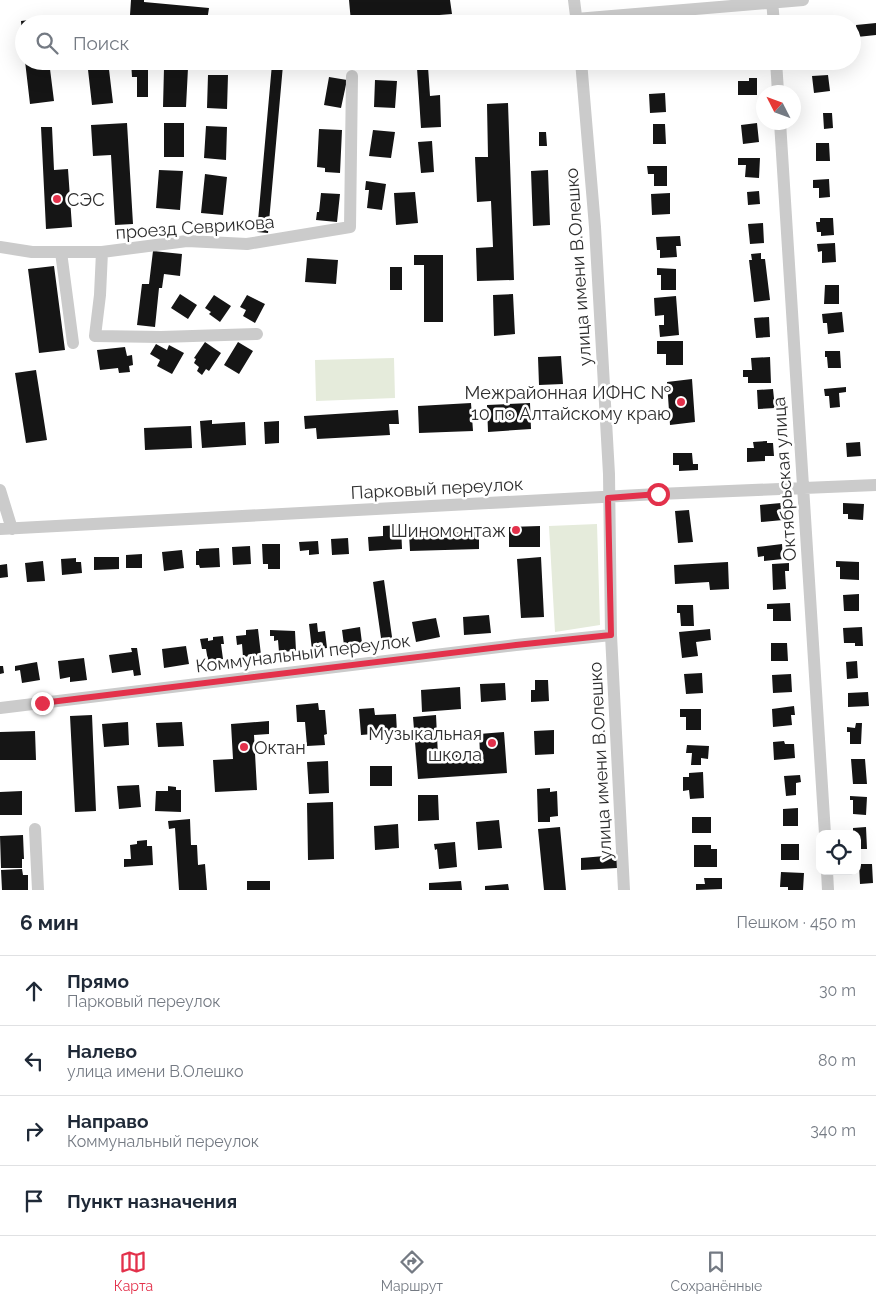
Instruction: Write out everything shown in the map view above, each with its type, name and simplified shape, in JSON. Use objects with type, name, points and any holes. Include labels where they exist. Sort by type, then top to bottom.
[{"type":"street","points":[[574,0],[575,15]]},
{"type":"street","points":[[635,15],[772,1],[803,0]]},
{"type":"street","points":[[772,1],[773,15]]},
{"type":"street","name":"улица имени В.Олешко","points":[[582,70],[595,227],[608,464],[611,635],[624,890]]},
{"type":"street","points":[[777,70],[778,85]]},
{"type":"street","name":"проезд Севрикова","points":[[0,247],[32,252],[102,252],[187,241],[247,244],[350,227],[352,76]]},
{"type":"street","name":"Октябрьская улица","points":[[780,130],[824,830]]},
{"type":"street","points":[[61,252],[73,343]]},
{"type":"street","name":"проезд Севрикова","points":[[102,252],[100,295],[95,336],[161,337],[257,334]]},
{"type":"street","name":"Парковый переулок","points":[[6,529],[658,494],[876,485]]},
{"type":"street","points":[[0,490],[6,529]]},
{"type":"street","name":"Коммунальный переулок","points":[[0,708],[611,635]]},
{"type":"street","points":[[35,829],[38,890]]},
{"type":"street","points":[[827,875],[828,890]]},
{"type":"green space","points":[[394,358],[395,398],[316,401],[315,360]]},
{"type":"green space","points":[[597,524],[600,625],[555,632],[549,526]]},
{"type":"building","points":[[131,0],[209,8],[208,15],[130,15]]},
{"type":"building","points":[[349,0],[450,0],[452,14],[439,15],[350,15]]},
{"type":"building","points":[[876,23],[876,35],[861,37],[861,24]]},
{"type":"building","points":[[26,70],[50,70],[54,101],[30,104]]},
{"type":"building","points":[[88,70],[109,70],[113,103],[92,105]]},
{"type":"building","points":[[132,70],[148,70],[148,97],[137,97],[137,77],[132,77]]},
{"type":"building","points":[[164,70],[188,70],[186,107],[163,107]]},
{"type":"building","points":[[271,70],[283,70],[268,233],[257,232]]},
{"type":"building","points":[[417,70],[428,70],[430,96],[440,95],[441,127],[421,128]]},
{"type":"building","points":[[208,75],[228,75],[227,109],[207,108]]},
{"type":"building","points":[[828,75],[830,91],[814,93],[812,76]]},
{"type":"building","points":[[329,77],[347,80],[341,108],[324,105]]},
{"type":"building","points":[[749,78],[757,78],[756,95],[738,95],[738,81],[749,81]]},
{"type":"building","points":[[375,80],[397,81],[395,108],[374,107]]},
{"type":"building","points":[[665,93],[666,112],[650,113],[649,94]]},
{"type":"building","points":[[508,103],[514,280],[477,281],[476,248],[493,247],[491,201],[477,202],[475,157],[488,157],[487,104]]},
{"type":"building","points":[[823,113],[832,113],[833,128],[824,129]]},
{"type":"building","points":[[127,123],[133,224],[115,225],[111,155],[93,156],[91,125]]},
{"type":"building","points":[[164,123],[184,123],[184,157],[164,157]]},
{"type":"building","points":[[756,123],[759,142],[743,144],[741,125]]},
{"type":"building","points":[[653,124],[665,124],[666,144],[653,144]]},
{"type":"building","points":[[206,126],[227,127],[226,160],[204,158]]},
{"type":"building","name":"СЭС","points":[[41,127],[52,127],[54,170],[68,169],[72,227],[46,229]]},
{"type":"building","points":[[319,129],[342,130],[340,173],[325,172],[325,168],[317,167]]},
{"type":"building","points":[[373,130],[395,132],[391,158],[369,156]]},
{"type":"building","points":[[539,132],[546,132],[547,146],[539,146]]},
{"type":"building","points":[[432,141],[434,172],[421,173],[418,142]]},
{"type":"building","points":[[816,143],[829,143],[830,161],[816,161]]},
{"type":"building","points":[[738,158],[760,158],[759,178],[745,177],[746,165],[738,165]]},
{"type":"building","points":[[647,166],[667,166],[667,186],[654,186],[654,174],[648,174]]},
{"type":"building","points":[[159,170],[183,171],[180,210],[156,208]]},
{"type":"building","points":[[548,170],[550,225],[533,226],[531,171]]},
{"type":"building","points":[[205,174],[227,177],[223,215],[201,213]]},
{"type":"building","points":[[829,179],[830,197],[819,198],[819,188],[813,188],[813,180]]},
{"type":"building","points":[[366,181],[386,184],[382,210],[367,208],[369,190],[365,190]]},
{"type":"building","points":[[759,191],[760,204],[748,205],[747,192]]},
{"type":"building","points":[[415,192],[418,223],[396,225],[394,193]]},
{"type":"building","points":[[321,193],[340,194],[337,222],[316,220]]},
{"type":"building","points":[[670,193],[670,214],[652,215],[651,194]]},
{"type":"building","points":[[820,218],[833,218],[834,235],[821,236],[821,232],[817,232],[816,222],[820,222]]},
{"type":"building","points":[[763,223],[764,243],[750,244],[748,224]]},
{"type":"building","points":[[680,236],[681,246],[676,246],[677,257],[660,258],[656,237]]},
{"type":"building","points":[[835,243],[836,262],[822,263],[822,251],[818,252],[817,244]]},
{"type":"building","points":[[153,251],[182,254],[180,276],[164,274],[162,288],[159,288],[155,327],[137,325],[142,284],[149,284]]},
{"type":"building","points":[[761,253],[761,259],[765,259],[770,300],[754,302],[749,260],[752,260],[751,254]]},
{"type":"building","points":[[414,255],[443,255],[443,322],[424,322],[424,265],[414,265]]},
{"type":"building","points":[[307,258],[338,260],[336,284],[305,282]]},
{"type":"building","points":[[54,266],[65,350],[39,353],[28,269]]},
{"type":"building","points":[[390,267],[402,267],[402,290],[390,290]]},
{"type":"building","points":[[657,268],[676,269],[676,290],[661,290],[661,275],[657,275]]},
{"type":"building","points":[[825,285],[839,285],[839,304],[824,304]]},
{"type":"building","points":[[180,294],[197,305],[188,319],[171,308]]},
{"type":"building","points":[[513,294],[515,334],[494,336],[493,295]]},
{"type":"building","points":[[214,295],[231,306],[220,322],[209,314],[211,312],[205,308]]},
{"type":"building","points":[[247,295],[265,304],[255,323],[243,316],[246,310],[240,307]]},
{"type":"building","points":[[676,296],[679,335],[660,337],[659,325],[664,325],[664,315],[655,316],[654,298]]},
{"type":"building","points":[[842,312],[844,332],[828,334],[827,323],[823,323],[822,314]]},
{"type":"building","points":[[769,317],[770,337],[756,338],[754,318]]},
{"type":"building","points":[[657,341],[683,341],[683,365],[666,365],[666,354],[657,354]]},
{"type":"building","points":[[205,342],[221,353],[209,371],[206,369],[202,375],[197,371],[199,367],[194,363],[196,359],[194,358]]},
{"type":"building","points":[[238,342],[253,351],[239,374],[224,365]]},
{"type":"building","points":[[156,344],[167,350],[169,345],[184,353],[172,374],[157,366],[160,360],[150,354]]},
{"type":"building","points":[[125,347],[127,356],[132,355],[133,365],[129,366],[130,372],[119,373],[118,368],[100,370],[97,350]]},
{"type":"building","points":[[825,351],[840,351],[841,368],[828,368]]},
{"type":"building","points":[[561,356],[563,384],[539,385],[538,357]]},
{"type":"building","points":[[770,357],[771,383],[748,383],[748,377],[743,377],[743,370],[752,370],[751,358]]},
{"type":"building","points":[[36,370],[47,440],[26,443],[15,373]]},
{"type":"building","name":"Межрайонная ИФНС № 10 по Алтайскому краю","points":[[692,379],[695,422],[670,425],[667,382]]},
{"type":"building","points":[[846,387],[846,392],[839,393],[840,407],[830,408],[829,396],[825,396],[824,389]]},
{"type":"building","points":[[773,389],[775,408],[758,409],[757,390]]},
{"type":"building","points":[[471,403],[473,431],[419,433],[418,406]]},
{"type":"building","points":[[530,403],[531,429],[488,432],[487,405]]},
{"type":"building","points":[[398,410],[399,424],[389,424],[390,435],[317,439],[316,428],[305,429],[304,416]]},
{"type":"building","points":[[212,420],[212,424],[245,422],[246,445],[202,448],[200,421]]},
{"type":"building","points":[[279,421],[279,443],[265,444],[264,422]]},
{"type":"building","points":[[191,426],[192,448],[145,450],[144,428]]},
{"type":"building","points":[[767,441],[767,443],[773,443],[774,456],[765,456],[765,461],[747,462],[747,448],[754,448],[753,442]]},
{"type":"building","points":[[860,442],[861,456],[847,457],[846,443]]},
{"type":"building","points":[[673,453],[692,453],[693,464],[698,464],[698,470],[679,471],[679,465],[673,465]]},
{"type":"building","points":[[781,503],[783,520],[761,522],[760,505]]},
{"type":"building","points":[[843,503],[864,504],[863,520],[848,519],[848,514],[843,514]]},
{"type":"building","points":[[689,510],[693,542],[678,543],[675,511]]},
{"type":"building","points":[[401,525],[402,549],[369,551],[368,537],[383,536],[383,526]]},
{"type":"building","points":[[540,526],[540,547],[509,547],[509,527]]},
{"type":"building","points":[[479,532],[479,549],[410,551],[409,534]]},
{"type":"building","points":[[348,538],[349,554],[332,555],[331,539]]},
{"type":"building","points":[[318,541],[319,554],[309,555],[309,550],[300,551],[299,542]]},
{"type":"building","points":[[262,544],[280,544],[280,569],[268,569],[268,564],[263,564]]},
{"type":"building","points":[[782,544],[783,559],[764,561],[764,556],[758,557],[757,547]]},
{"type":"building","points":[[250,546],[251,564],[233,565],[232,547]]},
{"type":"building","points":[[219,548],[220,567],[200,568],[199,565],[196,565],[196,551],[199,551],[199,549]]},
{"type":"building","points":[[182,550],[184,568],[164,571],[162,552]]},
{"type":"building","points":[[142,554],[142,568],[126,568],[126,555]]},
{"type":"building","points":[[94,557],[119,557],[119,569],[94,570]]},
{"type":"building","points":[[541,557],[544,617],[521,618],[517,559]]},
{"type":"building","points":[[76,558],[76,562],[81,562],[82,573],[62,575],[61,559]]},
{"type":"building","points":[[43,561],[45,581],[27,582],[25,563]]},
{"type":"building","points":[[836,561],[859,562],[859,580],[840,579],[840,567],[836,567]]},
{"type":"building","points":[[728,562],[729,589],[710,590],[709,582],[675,584],[674,565]]},
{"type":"building","points":[[789,563],[789,571],[785,571],[786,589],[773,590],[772,564]]},
{"type":"building","points":[[7,564],[8,577],[0,578],[0,565]]},
{"type":"building","points":[[384,580],[393,644],[382,645],[373,582]]},
{"type":"building","points":[[859,594],[859,611],[844,611],[843,595]]},
{"type":"building","points":[[790,603],[791,621],[773,621],[773,609],[767,609],[767,604]]},
{"type":"building","points":[[677,605],[693,605],[694,626],[681,626]]},
{"type":"building","points":[[489,615],[491,633],[464,635],[463,617]]},
{"type":"building","points":[[436,618],[440,637],[416,642],[412,622]]},
{"type":"building","points":[[317,623],[318,632],[325,631],[327,648],[312,650],[309,624]]},
{"type":"building","points":[[360,627],[362,643],[344,645],[342,630]]},
{"type":"building","points":[[862,627],[863,646],[855,646],[855,643],[844,643],[843,628]]},
{"type":"building","points":[[258,629],[261,655],[243,657],[242,644],[237,645],[236,636],[246,635],[246,630]]},
{"type":"building","points":[[710,629],[711,640],[696,642],[698,656],[682,658],[679,632]]},
{"type":"building","points":[[270,630],[295,631],[296,651],[279,652],[278,640],[274,641],[274,636],[270,636]]},
{"type":"building","points":[[223,636],[224,644],[221,644],[223,659],[208,661],[206,649],[202,649],[200,639],[208,638],[208,641],[213,640],[213,637]]},
{"type":"building","points":[[771,643],[787,643],[788,661],[771,661]]},
{"type":"building","points":[[186,646],[189,664],[164,668],[162,649]]},
{"type":"building","points":[[131,648],[137,648],[141,675],[134,676],[133,670],[112,673],[109,655],[132,652]]},
{"type":"building","points":[[84,658],[87,680],[70,682],[70,677],[60,679],[58,661]]},
{"type":"building","points":[[857,661],[858,678],[847,679],[846,662]]},
{"type":"building","points":[[37,662],[40,680],[22,683],[20,670],[15,671],[15,666]]},
{"type":"building","points":[[0,666],[3,666],[4,673],[0,674]]},
{"type":"building","points":[[702,673],[703,693],[686,694],[684,674]]},
{"type":"building","points":[[791,674],[792,692],[773,693],[772,675]]},
{"type":"building","points":[[535,680],[548,680],[549,701],[531,702],[531,690],[535,690]]},
{"type":"building","points":[[505,683],[506,700],[481,702],[480,684]]},
{"type":"building","points":[[460,687],[461,709],[422,712],[421,690]]},
{"type":"building","points":[[868,692],[869,706],[848,707],[848,693]]},
{"type":"building","points":[[318,703],[319,710],[325,710],[327,734],[324,735],[325,745],[307,746],[305,722],[297,722],[296,705]]},
{"type":"building","points":[[794,706],[795,715],[791,715],[792,725],[773,727],[772,709]]},
{"type":"building","points":[[374,708],[375,715],[396,714],[397,732],[361,735],[359,709]]},
{"type":"building","points":[[680,709],[701,709],[701,730],[686,730],[686,717],[680,717]]},
{"type":"building","points":[[92,715],[96,811],[75,812],[70,716]]},
{"type":"building","name":"Музыкальная школа","points":[[436,715],[438,756],[480,753],[479,734],[504,732],[507,773],[418,779],[413,717]]},
{"type":"building","name":"Октан","points":[[269,721],[269,734],[254,735],[257,790],[215,792],[213,760],[233,759],[231,724]]},
{"type":"building","points":[[128,722],[129,745],[104,747],[102,724]]},
{"type":"building","points":[[182,722],[184,746],[158,747],[156,723]]},
{"type":"building","points":[[856,723],[862,723],[861,744],[850,744],[850,732],[847,732],[847,727],[855,728]]},
{"type":"building","points":[[554,730],[554,754],[535,755],[534,731]]},
{"type":"building","points":[[35,731],[36,760],[0,760],[0,732]]},
{"type":"building","points":[[784,741],[785,744],[794,744],[795,758],[774,760],[773,742]]},
{"type":"building","points":[[687,745],[709,746],[708,759],[701,758],[701,765],[691,765],[692,753],[686,753]]},
{"type":"building","points":[[851,759],[865,759],[867,784],[853,784]]},
{"type":"building","points":[[328,761],[329,793],[309,794],[307,762]]},
{"type":"building","points":[[370,766],[392,766],[392,786],[370,786]]},
{"type":"building","points":[[703,772],[704,798],[690,799],[689,790],[683,791],[683,777],[689,777],[689,773]]},
{"type":"building","points":[[800,775],[801,782],[796,783],[796,795],[786,796],[784,776]]},
{"type":"building","points":[[139,785],[141,807],[119,809],[117,786]]},
{"type":"building","points":[[168,786],[181,790],[181,812],[155,811],[156,791],[168,791]]},
{"type":"building","points":[[550,788],[550,792],[557,791],[558,816],[550,817],[550,822],[538,822],[537,789]]},
{"type":"building","points":[[22,791],[22,815],[0,815],[0,792]]},
{"type":"building","points":[[418,795],[438,795],[439,820],[418,821]]},
{"type":"building","points":[[850,796],[867,797],[866,815],[853,814],[853,800],[850,800]]},
{"type":"building","points":[[333,802],[334,859],[308,860],[307,803]]},
{"type":"building","points":[[798,808],[798,826],[783,826],[783,809]]},
{"type":"building","points":[[692,817],[711,817],[711,833],[692,833]]},
{"type":"building","points":[[190,819],[191,845],[197,845],[198,865],[205,864],[207,890],[179,890],[175,828],[169,829],[168,821]]},
{"type":"building","points":[[499,820],[502,848],[478,850],[476,822]]},
{"type":"building","points":[[398,824],[399,848],[375,850],[374,826]]},
{"type":"building","points":[[560,827],[566,890],[544,890],[538,829]]},
{"type":"building","points":[[866,827],[867,849],[861,849],[861,830],[853,830],[853,828]]},
{"type":"building","points":[[23,835],[24,859],[22,859],[22,868],[1,868],[0,836]]},
{"type":"building","points":[[147,840],[147,846],[152,846],[153,865],[124,867],[124,859],[131,859],[130,845],[137,844],[137,841]]},
{"type":"building","points":[[455,842],[457,867],[439,869],[437,849],[435,850],[434,844]]},
{"type":"building","points":[[781,844],[799,844],[799,860],[781,860]]},
{"type":"building","points":[[694,845],[711,845],[711,849],[717,849],[717,867],[694,867]]},
{"type":"building","points":[[617,855],[617,868],[581,870],[581,858]]},
{"type":"building","points":[[861,864],[872,864],[873,883],[860,884]]},
{"type":"building","points":[[22,869],[23,875],[28,875],[28,890],[2,890],[1,870]]},
{"type":"building","points":[[781,872],[804,873],[803,890],[788,890],[788,887],[780,887]]},
{"type":"building","points":[[704,878],[722,878],[722,889],[696,890],[696,884],[705,884]]},
{"type":"building","points":[[247,881],[270,881],[270,890],[247,890]]},
{"type":"building","points":[[461,881],[462,890],[429,890],[429,883]]},
{"type":"building","points":[[508,884],[509,890],[485,890],[485,886]]},
{"type":"place","name":"СЭС","points":[[57,199]]},
{"type":"place","name":"Межрайонная ИФНС № 10 по Алтайскому краю","points":[[681,402]]},
{"type":"place","name":"Шиномонтаж","points":[[516,530]]},
{"type":"place","name":"Музыкальная школа","points":[[492,743]]},
{"type":"place","name":"Октан","points":[[244,747]]},
{"type":"route","points":[[42,703],[611,635],[608,498],[658,494]]}]
